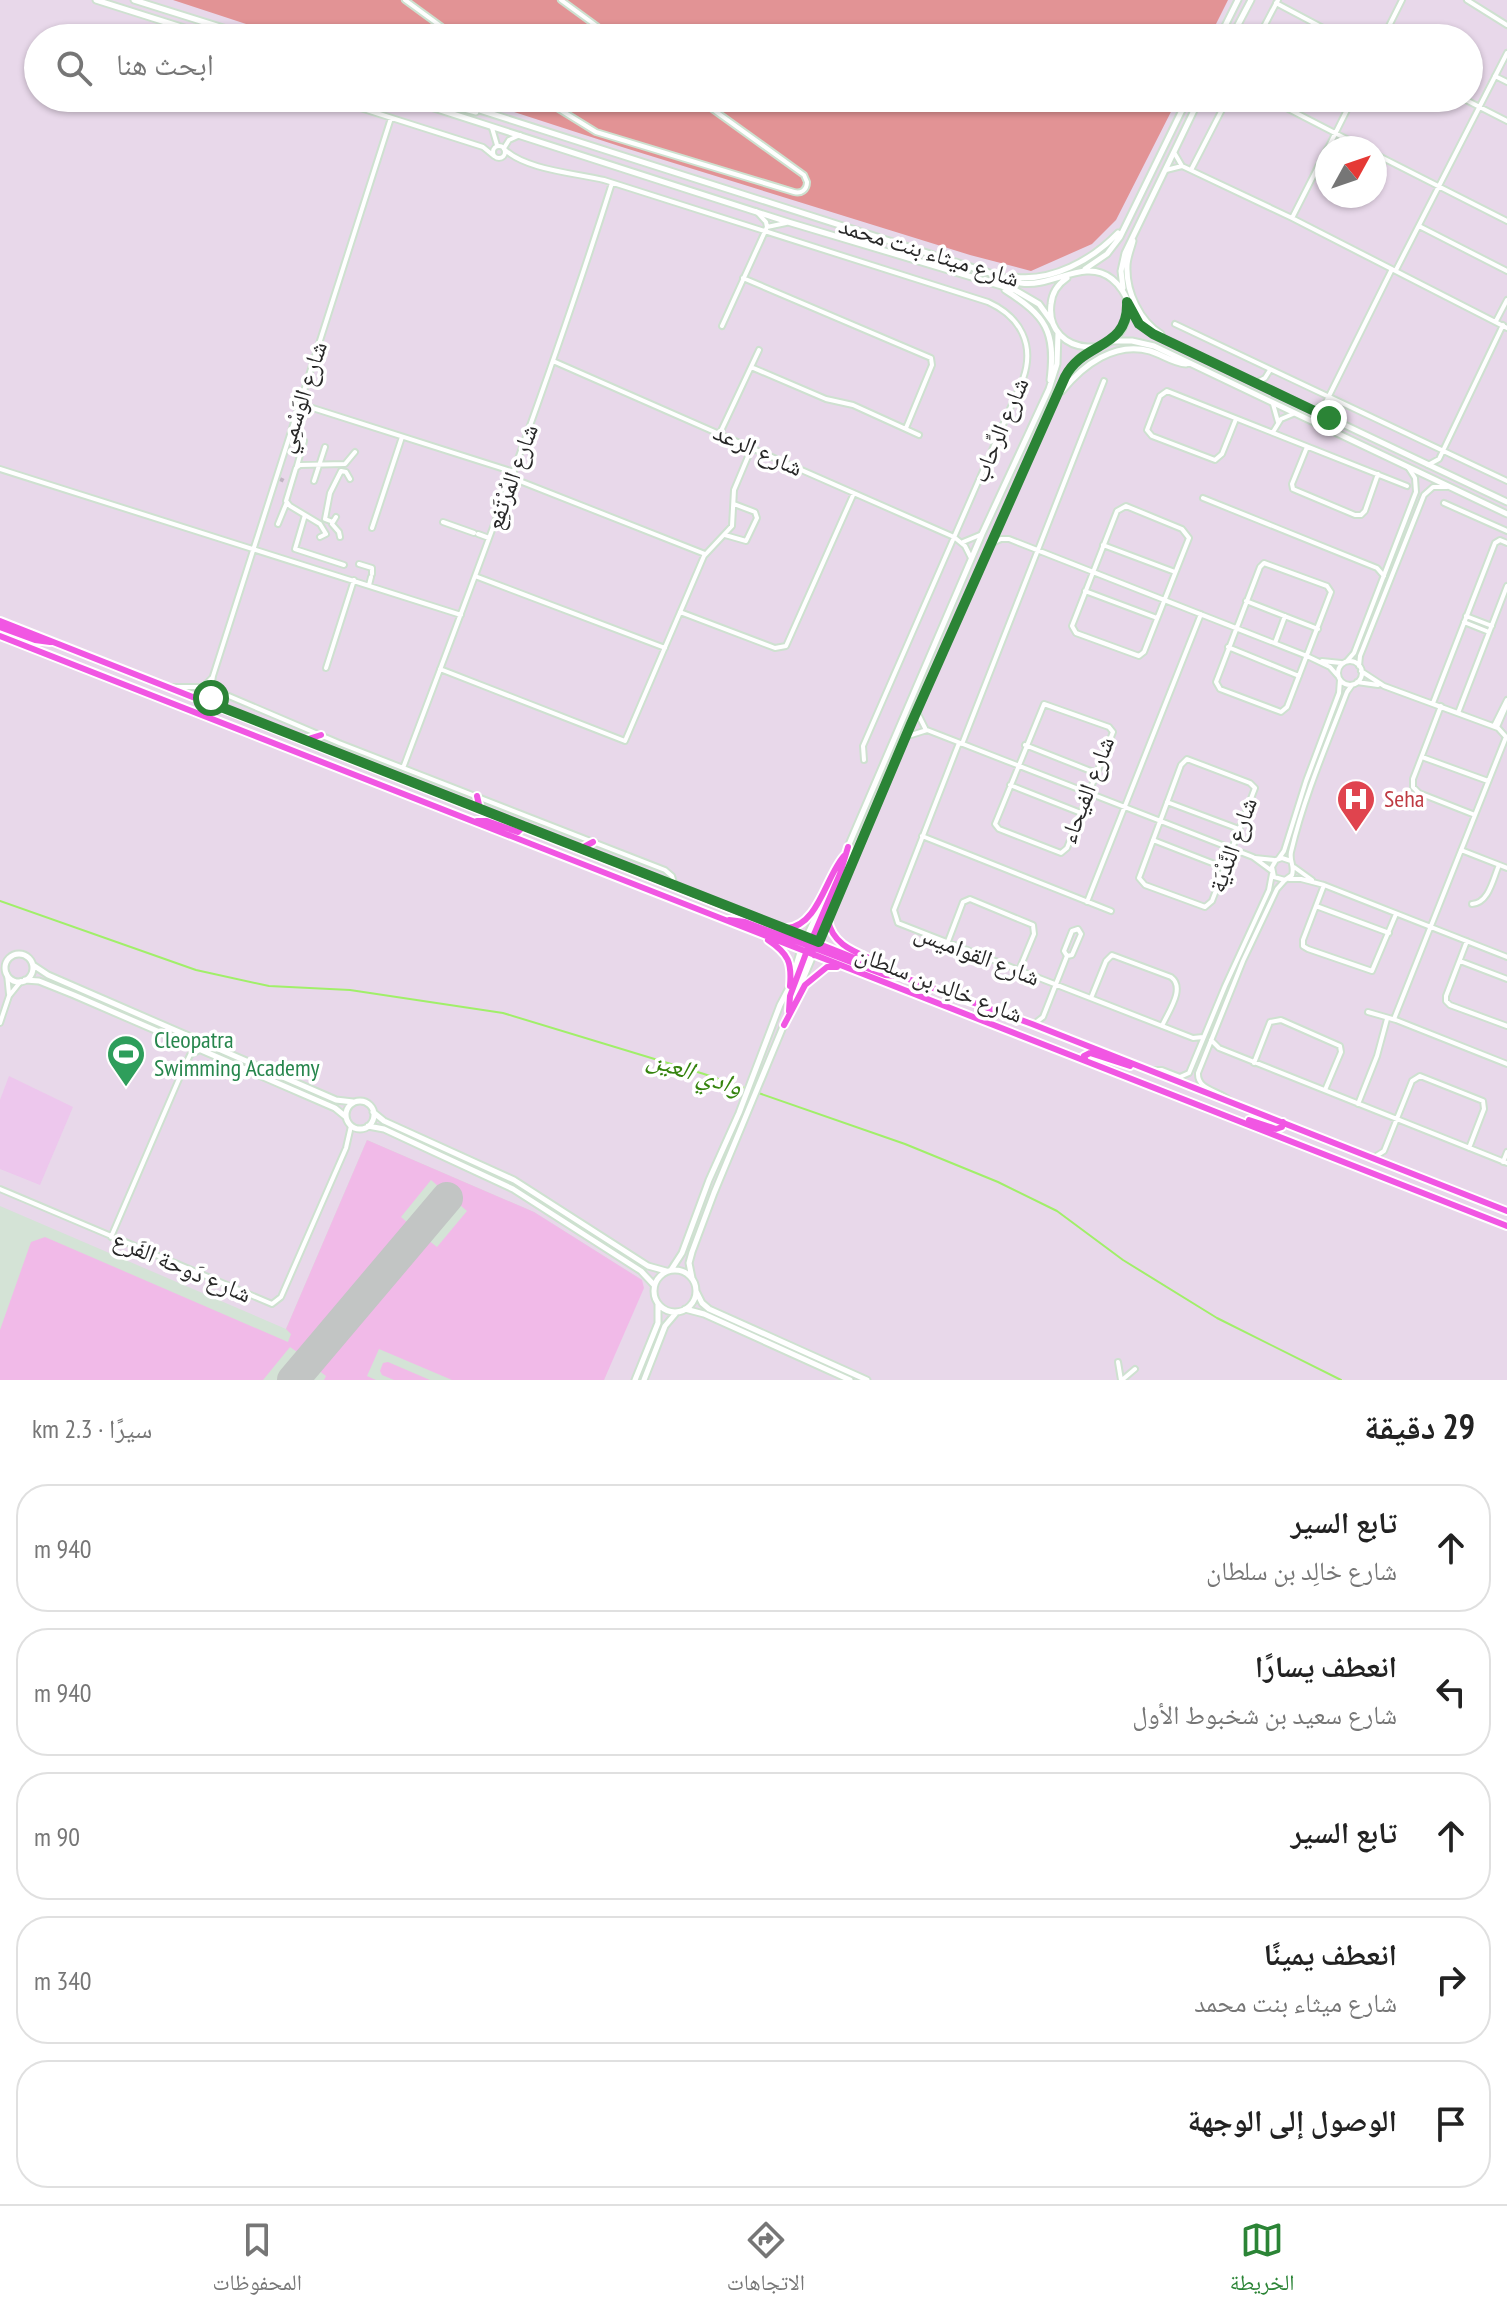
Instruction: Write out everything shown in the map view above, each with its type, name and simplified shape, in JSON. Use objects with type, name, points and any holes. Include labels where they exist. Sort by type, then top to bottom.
[{"type":"main road","points":[[96,0],[172,24]]},
{"type":"main road","points":[[134,0],[210,24]]},
{"type":"main road","points":[[1226,24],[1238,0]]},
{"type":"main road","points":[[1238,24],[1251,0]]},
{"type":"main road","name":"شارع ميثاء بنت محمد","points":[[447,112],[788,222],[996,285],[1034,300],[1052,322]]},
{"type":"main road","points":[[468,112],[485,113]]},
{"type":"main road","name":"شارع ميثاء بنت محمد","points":[[482,112],[1001,276],[1033,284],[1083,271]]},
{"type":"main road","points":[[1083,271],[1107,254],[1123,229],[1181,112]]},
{"type":"main road","points":[[1193,112],[1122,261],[1124,293],[1134,317],[1146,329],[1189,351],[1507,502]]},
{"type":"main road","points":[[1001,276],[1031,279],[1052,274],[1099,252],[1123,229]]},
{"type":"main road","points":[[1134,234],[1127,270],[1136,306],[1152,328],[1189,351]]},
{"type":"main road","points":[[1083,271],[1107,275],[1124,293]]},
{"type":"main road","points":[[1071,275],[1055,290],[1050,311],[1052,322],[1058,333],[1076,345],[1095,347]]},
{"type":"main road","points":[[996,285],[1028,304],[1041,319],[1052,347],[1049,389]]},
{"type":"main road","points":[[1111,341],[1125,324],[1127,302]]},
{"type":"main road","points":[[654,1285],[680,1258],[709,1180],[790,986],[810,946],[844,856],[982,534],[1049,389],[1057,364],[1058,333]]},
{"type":"main road","points":[[810,946],[828,920],[1000,521],[1072,364],[1095,347],[1111,341],[1145,343],[1507,514]]},
{"type":"main road","points":[[1059,394],[1084,367],[1098,358],[1125,349],[1147,350],[1182,364],[1191,364]]},
{"type":"main road","name":"شارع خالِد بن سلطان","points":[[0,621],[741,913],[810,946],[853,971],[1507,1226]]},
{"type":"main road","points":[[0,627],[35,640],[57,642]]},
{"type":"main road","name":"شارع خالِد بن سلطان","points":[[0,636],[759,934],[810,946],[1032,1024],[1507,1211]]},
{"type":"main road","points":[[305,740],[321,735]]},
{"type":"main road","points":[[477,796],[480,809]]},
{"type":"main road","points":[[473,822],[487,821],[518,832],[524,826]]},
{"type":"main road","points":[[580,849],[593,842]]},
{"type":"main road","points":[[848,847],[790,996],[784,1025],[689,1263],[696,1291],[709,1309],[867,1380]]},
{"type":"main road","points":[[741,913],[793,928],[813,910],[834,868],[844,856]]},
{"type":"main road","points":[[725,920],[745,922],[810,946]]},
{"type":"main road","points":[[828,920],[832,933],[845,948],[881,962],[900,976]]},
{"type":"main road","points":[[759,934],[779,949],[790,963],[790,986]]},
{"type":"main road","points":[[0,956],[25,955],[44,974],[336,1100],[366,1102],[384,1121],[514,1180],[648,1266],[683,1271],[692,1278]]},
{"type":"main road","points":[[10,957],[4,970],[13,980],[44,982],[335,1108],[351,1126],[388,1131],[513,1189],[645,1273],[654,1285],[658,1323],[635,1380]]},
{"type":"main road","points":[[23,981],[32,973],[33,965]]},
{"type":"main road","points":[[784,1025],[805,985],[825,968],[832,966],[853,971]]},
{"type":"main road","points":[[1086,1061],[1084,1056],[1088,1053],[1125,1066],[1138,1066]]},
{"type":"main road","points":[[346,1117],[348,1107],[353,1102]]},
{"type":"main road","points":[[368,1126],[373,1112]]},
{"type":"main road","points":[[1237,1119],[1276,1129],[1282,1127],[1283,1122]]},
{"type":"main road","points":[[644,1380],[665,1326],[677,1312],[692,1304],[696,1291]]},
{"type":"main road","points":[[657,1303],[664,1309],[677,1312]]},
{"type":"main road","points":[[685,1309],[704,1314],[850,1380]]},
{"type":"street","points":[[405,0],[438,24]]},
{"type":"street","points":[[561,0],[594,24]]},
{"type":"street","points":[[1390,24],[1402,0]]},
{"type":"street","points":[[1467,0],[1507,25]]},
{"type":"street","points":[[1265,24],[1277,2],[1317,24]]},
{"type":"street","points":[[1483,98],[1507,53]]},
{"type":"street","points":[[1495,76],[1507,82]]},
{"type":"street","points":[[1483,108],[1507,121]]},
{"type":"street","points":[[372,112],[483,147],[501,158],[509,140],[520,135]]},
{"type":"street","points":[[564,112],[596,132],[796,192],[805,188],[807,182],[804,175],[716,112]]},
{"type":"street","points":[[1191,170],[1221,112]]},
{"type":"street","points":[[1293,112],[1339,136]]},
{"type":"street","points":[[1335,134],[1346,112]]},
{"type":"street","points":[[1313,410],[1325,404],[1476,112]]},
{"type":"street","name":"شارع الوَسْمِي","points":[[210,688],[254,549],[280,479],[300,404],[391,118]]},
{"type":"street","points":[[491,126],[496,136],[494,156]]},
{"type":"street","points":[[483,147],[496,146]]},
{"type":"street","name":"شارع الرِّحاب","points":[[496,146],[514,157]]},
{"type":"street","points":[[1174,150],[1182,166],[1505,326],[1443,452],[1439,459],[1428,465]]},
{"type":"street","name":"شارع الرِّحاب","points":[[501,158],[514,157],[612,183],[766,229],[988,302],[1007,313],[1023,330],[1027,342],[1027,367],[863,746],[864,760]]},
{"type":"street","points":[[1387,160],[1507,221]]},
{"type":"street","points":[[1163,172],[1182,166]]},
{"type":"street","points":[[1292,218],[1315,173]]},
{"type":"street","name":"شارع المُرْتَفِع","points":[[403,768],[513,475],[612,183]]},
{"type":"street","points":[[722,326],[766,229],[766,222],[756,211]]},
{"type":"street","points":[[766,229],[788,222]]},
{"type":"street","points":[[1419,226],[1507,271]]},
{"type":"street","points":[[743,278],[931,358],[932,365],[906,428]]},
{"type":"street","points":[[1496,321],[1507,300]]},
{"type":"street","points":[[1175,324],[1507,481]]},
{"type":"street","points":[[720,433],[759,350]]},
{"type":"street","name":"شارع الرعد","points":[[553,361],[962,542]]},
{"type":"street","points":[[751,367],[826,399],[847,403],[919,435]]},
{"type":"street","points":[[1255,383],[1265,378],[1270,370]]},
{"type":"street","points":[[1265,378],[1268,389]]},
{"type":"street","name":"شارع القواميس","points":[[1104,381],[1039,550],[922,836],[894,915],[898,923],[947,944],[1193,1038],[1203,1037]]},
{"type":"street","points":[[1236,419],[1222,454],[1215,460],[1149,435],[1147,427],[1161,394],[1167,391],[1407,486]]},
{"type":"street","points":[[300,404],[513,475],[705,554]]},
{"type":"street","points":[[1273,404],[1278,422]]},
{"type":"street","points":[[1325,404],[1329,418]]},
{"type":"street","points":[[1273,432],[1278,422],[1295,414]]},
{"type":"street","points":[[372,528],[402,437]]},
{"type":"street","points":[[278,524],[304,441]]},
{"type":"street","points":[[314,481],[325,447]]},
{"type":"street","points":[[440,669],[625,741],[705,554],[725,535],[733,522],[734,490],[752,447]]},
{"type":"street","points":[[1307,447],[1292,484],[1293,489],[1341,509],[1363,514],[1378,474]]},
{"type":"street","points":[[297,466],[340,464],[347,462],[355,452]]},
{"type":"street","points":[[1439,459],[1443,472]]},
{"type":"street","points":[[340,464],[350,479]]},
{"type":"street","points":[[1148,1070],[1185,1077],[1191,1070],[1271,886],[1272,872],[1284,851],[1339,693],[1338,670],[1354,653],[1417,488],[1408,467]]},
{"type":"street","points":[[0,469],[461,615]]},
{"type":"street","points":[[328,521],[330,493],[343,470]]},
{"type":"street","points":[[280,479],[291,482]]},
{"type":"street","points":[[1231,1102],[1220,1093],[1202,1086],[1198,1080],[1207,1051],[1243,961],[1277,889],[1287,880],[1312,785],[1346,695],[1360,668],[1360,656],[1424,495],[1433,487],[1449,487]]},
{"type":"street","points":[[680,612],[775,648],[786,646],[854,493]]},
{"type":"street","points":[[1203,498],[1377,568],[1388,567]]},
{"type":"street","points":[[287,502],[320,524],[326,534],[320,537]]},
{"type":"street","points":[[725,535],[746,541],[758,516],[734,503]]},
{"type":"street","points":[[1444,503],[1507,531]]},
{"type":"street","points":[[1126,506],[1186,531],[1188,542],[1144,652],[1139,656],[1076,633],[1072,626],[1093,572],[1117,511],[1126,506]]},
{"type":"street","points":[[305,515],[295,549],[344,565]]},
{"type":"street","points":[[320,524],[334,522],[336,517]]},
{"type":"street","points":[[328,521],[338,530],[340,537]]},
{"type":"street","points":[[1000,521],[1009,539]]},
{"type":"street","points":[[443,522],[489,538]]},
{"type":"street","points":[[971,560],[962,542],[982,534]]},
{"type":"street","points":[[990,544],[1009,539],[1319,661],[1334,670],[1339,678],[1384,686],[1497,724],[1504,732],[1505,740],[1394,1019]]},
{"type":"street","points":[[1433,703],[1495,543],[1500,540],[1507,543]]},
{"type":"street","points":[[1103,545],[1175,572]]},
{"type":"street","points":[[1264,563],[1327,586],[1331,594],[1287,707],[1281,712],[1220,689],[1216,679],[1236,628],[1264,563]]},
{"type":"street","points":[[359,564],[372,568],[369,585]]},
{"type":"street","points":[[1377,568],[1384,577]]},
{"type":"street","points":[[475,576],[665,648]]},
{"type":"street","points":[[326,668],[354,580]]},
{"type":"street","points":[[1458,713],[1507,586]]},
{"type":"street","points":[[1085,591],[1157,618]]},
{"type":"street","points":[[1246,601],[1318,629]]},
{"type":"street","points":[[1087,902],[1201,614]]},
{"type":"street","points":[[1275,643],[1285,616]]},
{"type":"street","points":[[1465,619],[1490,629]]},
{"type":"street","points":[[1228,647],[1299,676]]},
{"type":"street","points":[[1319,661],[1345,662],[1360,668],[1384,686]]},
{"type":"street","points":[[168,687],[203,687],[213,676]]},
{"type":"street","points":[[216,705],[210,688],[403,768],[665,870],[672,876],[675,886]]},
{"type":"street","points":[[1497,724],[1506,702]]},
{"type":"street","name":"شارع الفيحاء","points":[[1044,704],[1109,727],[1113,732],[1067,848],[1059,853],[996,826],[995,820],[1025,745],[1044,704]]},
{"type":"street","points":[[1441,706],[1413,779],[1415,791],[1475,815]]},
{"type":"street","points":[[917,712],[927,730]]},
{"type":"street","points":[[906,736],[927,730],[1253,857],[1278,859],[1292,864],[1317,883]]},
{"type":"street","points":[[1025,745],[1096,773]]},
{"type":"street","points":[[1422,757],[1488,781]]},
{"type":"street","name":"شارع النَّدْيَة","points":[[1194,760],[1253,785],[1255,791],[1225,868],[1212,901],[1205,907],[1140,881],[1167,802],[1182,762],[1194,760]]},
{"type":"street","points":[[1010,785],[1081,813]]},
{"type":"street","points":[[1167,802],[1239,829]]},
{"type":"street","points":[[922,836],[1111,911]]},
{"type":"street","points":[[1153,840],[1225,868]]},
{"type":"street","points":[[1461,850],[1507,868]]},
{"type":"street","points":[[1253,857],[1277,879],[1324,885],[1507,957]]},
{"type":"street","points":[[1472,904],[1484,900],[1499,865]]},
{"type":"street","points":[[1324,885],[1303,946],[1367,972],[1376,967],[1396,914]]},
{"type":"street","points":[[947,944],[963,902],[970,899],[1033,925],[1034,934],[1019,970]]},
{"type":"street","points":[[1316,906],[1389,933]]},
{"type":"street","points":[[1078,929],[1081,934],[1072,955],[1067,956],[1064,951],[1072,931],[1078,929]]},
{"type":"street","points":[[1467,941],[1446,1001],[1507,1026]]},
{"type":"street","points":[[1032,1024],[1043,1017],[1067,956]]},
{"type":"street","points":[[1091,998],[1110,956],[1145,966],[1174,979],[1178,985],[1162,1026]]},
{"type":"street","points":[[1460,961],[1507,979]]},
{"type":"street","points":[[4,970],[9,996]]},
{"type":"street","points":[[0,1023],[9,996],[23,981]]},
{"type":"street","points":[[1368,1012],[1394,1019],[1507,1064]]},
{"type":"street","points":[[1043,1017],[1047,1030]]},
{"type":"street","points":[[1254,1063],[1270,1022],[1277,1019],[1340,1046],[1341,1052],[1325,1090]]},
{"type":"street","points":[[1358,1104],[1377,1056],[1387,1019]]},
{"type":"street","points":[[1193,1038],[1199,1047]]},
{"type":"street","points":[[1211,1040],[1219,1048],[1254,1063],[1505,1162],[1507,1152]]},
{"type":"street","points":[[185,1044],[190,1055]]},
{"type":"street","points":[[1207,1051],[1219,1048]]},
{"type":"street","points":[[111,1237],[190,1055],[200,1050]]},
{"type":"street","points":[[1391,1166],[1384,1151],[1416,1076],[1481,1099],[1484,1109],[1469,1148]]},
{"type":"street","name":"شارع دَوحة الفَرع","points":[[0,1189],[258,1300],[275,1304],[281,1297],[346,1148],[351,1126]]},
{"type":"street","points":[[1372,1158],[1384,1151]]},
{"type":"street","points":[[1118,1362],[1122,1380],[1135,1369]]},
{"type":"shaded area","points":[[173,0],[1228,0],[1216,24],[246,24]]},
{"type":"shaded area","points":[[514,112],[1171,112],[1116,220],[1092,244],[1031,271]]},
{"type":"shaded area","points":[[9,1076],[73,1107],[40,1185],[0,1169],[0,1100]]},
{"type":"shaded area","points":[[367,1140],[534,1212],[642,1280],[604,1380],[0,1380],[0,1206],[286,1329]]},
{"type":"sand","points":[[367,1140],[534,1212],[642,1280],[644,1288],[604,1380],[452,1380],[379,1349],[367,1376],[376,1380],[324,1380],[326,1376],[318,1370],[428,1240],[437,1247],[467,1211],[431,1180],[401,1217],[409,1224],[300,1354],[290,1347],[263,1380],[0,1380],[0,1330],[31,1242],[45,1237],[288,1342],[291,1334],[286,1329]]},
{"type":"sand","points":[[388,1362],[430,1380],[394,1380],[382,1375],[383,1363]]},
{"type":"waterway","name":"وادي العين","points":[[0,901],[196,970],[269,986],[350,990],[503,1013],[704,1074],[905,1144],[998,1182],[1057,1211],[1123,1260],[1217,1318],[1341,1380]]},
{"type":"runway","points":[[293,1380],[447,1198]]},
{"type":"tunnel","points":[[280,479],[284,481]]},
{"type":"place","name":"Seha","points":[[1356,833]]},
{"type":"place","name":"Cleopatra Swimming Academy","points":[[126,1088]]},
{"type":"route","points":[[211,698],[216,705],[819,942],[911,724],[1068,370],[1078,359],[1111,341],[1119,333],[1125,324],[1127,302],[1139,324],[1153,334],[1329,418]]}]
